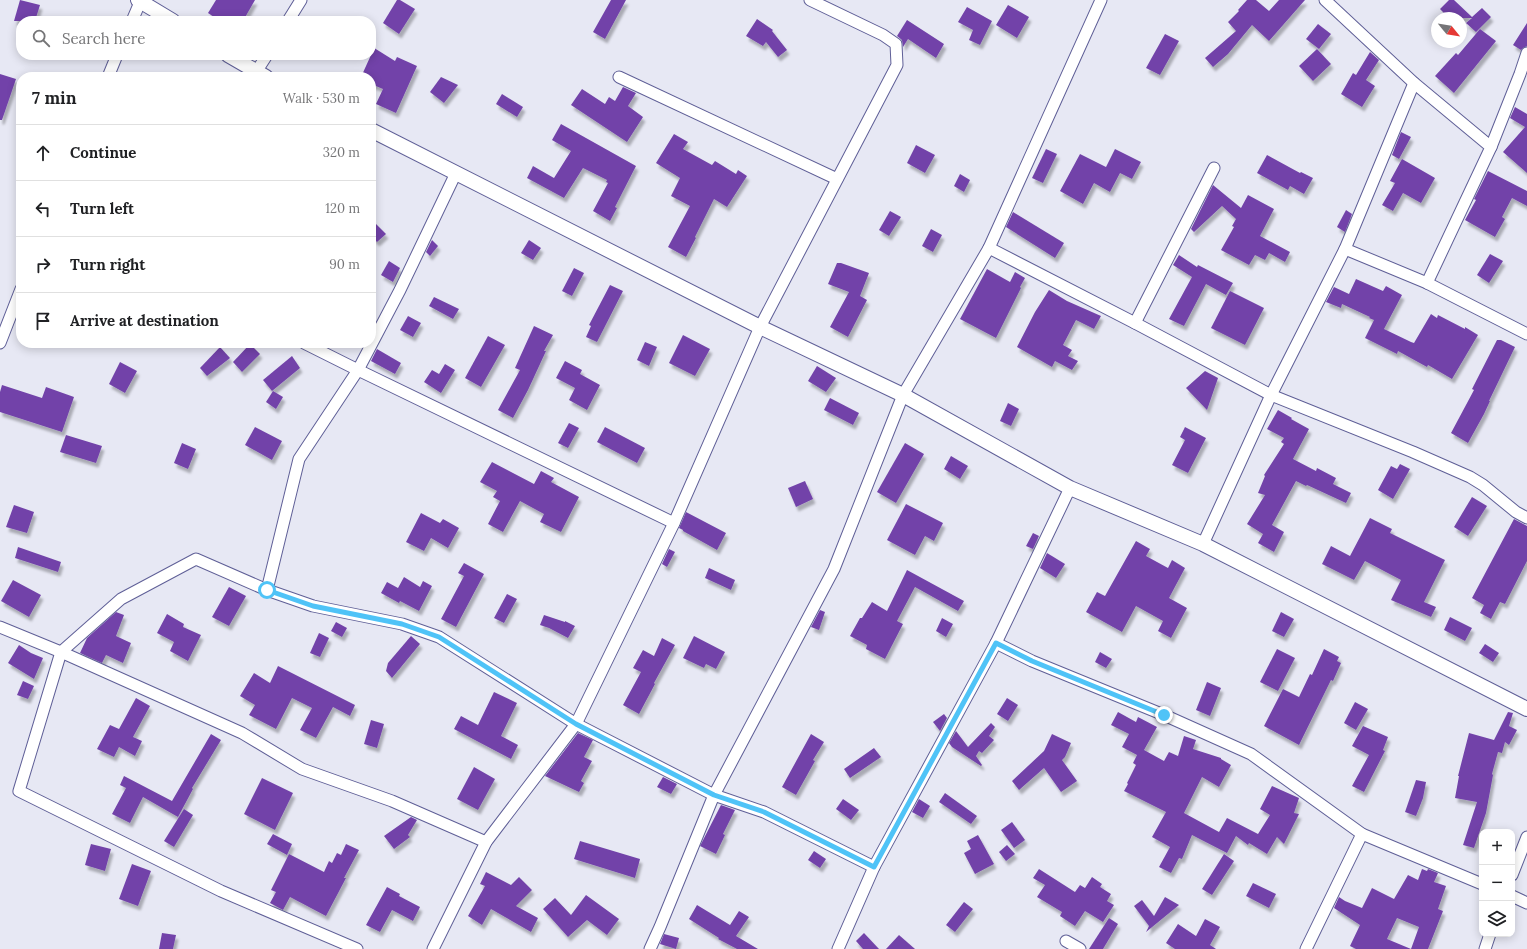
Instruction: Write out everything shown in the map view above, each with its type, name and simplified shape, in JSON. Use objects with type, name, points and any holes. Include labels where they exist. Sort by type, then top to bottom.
[{"type":"street","points":[[134,16],[140,0],[164,16]]},
{"type":"street","points":[[291,16],[301,0]]},
{"type":"street","points":[[433,949],[486,842],[576,724],[674,523],[760,327],[897,65],[896,44],[883,35],[811,0]]},
{"type":"street","points":[[650,949],[714,795],[834,569],[903,395],[989,248],[1101,0]]},
{"type":"street","points":[[1325,0],[1414,82],[1491,147]]},
{"type":"street","points":[[1427,283],[1491,147],[1527,54]]},
{"type":"street","points":[[110,72],[115,60]]},
{"type":"street","points":[[236,60],[256,72]]},
{"type":"street","points":[[262,72],[266,60]]},
{"type":"street","points":[[619,76],[837,179]]},
{"type":"street","points":[[1203,544],[1270,395],[1345,249],[1414,82]]},
{"type":"street","points":[[376,133],[760,327],[903,395],[1070,488],[1203,544],[1527,709]]},
{"type":"street","points":[[1135,323],[1214,168]]},
{"type":"street","points":[[376,336],[400,290],[456,173]]},
{"type":"street","points":[[989,248],[1135,323],[1270,395],[1414,452],[1470,477],[1483,485],[1516,512],[1527,518]]},
{"type":"street","points":[[1345,249],[1427,283],[1527,334]]},
{"type":"street","points":[[0,343],[16,302]]},
{"type":"street","points":[[314,348],[674,523]]},
{"type":"street","points":[[267,590],[299,459],[358,370],[370,348]]},
{"type":"street","points":[[838,949],[874,867],[996,643],[1070,488]]},
{"type":"street","points":[[356,949],[221,891],[19,791],[61,652],[121,599],[196,559],[267,590],[313,606],[402,624],[439,637],[576,724],[714,795],[764,812],[874,867]]},
{"type":"street","points":[[0,627],[61,652],[242,733],[302,769],[392,802],[486,842]]},
{"type":"street","points":[[996,643],[1032,661],[1164,715],[1251,754],[1362,834],[1479,883]]},
{"type":"street","points":[[1306,949],[1362,834]]},
{"type":"street","points":[[1515,866],[1527,836]]},
{"type":"street","points":[[1515,898],[1527,904]]},
{"type":"street","points":[[1484,949],[1489,937]]},
{"type":"street","points":[[1066,941],[1080,949]]},
{"type":"building","points":[[20,0],[40,5],[37,16],[16,16],[16,21],[14,21]]},
{"type":"building","points":[[216,0],[255,0],[246,16],[212,16],[208,13]]},
{"type":"building","points":[[397,0],[400,0],[415,9],[399,34],[383,23]]},
{"type":"building","points":[[611,0],[626,0],[605,39],[593,32]]},
{"type":"building","points":[[1247,0],[1256,0],[1269,11],[1279,0],[1305,0],[1269,41],[1252,25],[1228,54],[1213,67],[1205,58],[1236,31],[1228,22]]},
{"type":"building","points":[[1449,0],[1454,0],[1467,12],[1443,12],[1440,9]]},
{"type":"building","points":[[1008,5],[1029,17],[1017,38],[996,25]]},
{"type":"building","points":[[967,7],[992,21],[980,45],[969,40],[973,30],[958,22]]},
{"type":"building","points":[[1482,8],[1491,17],[1476,32],[1467,24],[1472,18],[1467,18],[1467,12],[1472,17]]},
{"type":"building","points":[[757,19],[773,30],[772,31],[787,50],[778,57],[766,42],[763,46],[746,36]]},
{"type":"building","points":[[907,20],[944,44],[936,58],[908,39],[903,47],[902,40],[897,36]]},
{"type":"building","points":[[1527,23],[1527,46],[1521,50],[1513,45]]},
{"type":"building","points":[[1318,24],[1331,34],[1319,49],[1306,39]]},
{"type":"building","points":[[1480,29],[1496,41],[1454,93],[1435,76],[1456,53],[1458,55],[1464,48],[1467,48],[1467,44]]},
{"type":"building","points":[[1165,34],[1179,41],[1160,75],[1146,68]]},
{"type":"building","points":[[376,49],[395,61],[397,57],[417,66],[396,113],[376,104],[383,89],[376,86],[376,72],[363,72],[369,60],[376,60]]},
{"type":"building","points":[[1317,49],[1331,64],[1313,81],[1299,66]]},
{"type":"building","points":[[1370,52],[1379,60],[1366,80],[1375,86],[1362,107],[1341,94],[1353,73],[1356,75]]},
{"type":"building","points":[[0,74],[16,79],[2,120],[0,120]]},
{"type":"building","points":[[441,77],[458,85],[444,103],[430,92]]},
{"type":"building","points":[[623,87],[636,93],[628,106],[643,117],[627,142],[571,105],[582,89],[605,104],[609,97],[615,101]]},
{"type":"building","points":[[502,94],[523,107],[517,117],[496,104]]},
{"type":"building","points":[[1515,107],[1527,114],[1527,173],[1503,152],[1525,127],[1510,118]]},
{"type":"building","points":[[561,124],[636,166],[615,207],[617,208],[610,221],[593,211],[608,183],[606,182],[607,180],[583,168],[564,198],[527,178],[533,166],[554,178],[571,151],[552,140]]},
{"type":"building","points":[[1401,132],[1411,137],[1399,159],[1392,155]]},
{"type":"building","points":[[674,134],[688,142],[683,149],[712,165],[715,161],[736,174],[738,170],[747,176],[727,207],[714,199],[686,257],[668,247],[690,206],[671,196],[680,178],[656,163]]},
{"type":"building","points":[[916,145],[935,155],[925,173],[907,163]]},
{"type":"building","points":[[1046,149],[1057,154],[1043,183],[1032,178]]},
{"type":"building","points":[[1115,149],[1141,162],[1132,179],[1120,173],[1110,192],[1094,183],[1083,204],[1060,191],[1080,154],[1106,167]]},
{"type":"building","points":[[1267,155],[1300,173],[1301,172],[1313,178],[1304,194],[1290,186],[1288,190],[1257,173]]},
{"type":"building","points":[[1402,159],[1435,178],[1421,203],[1403,193],[1393,211],[1382,205],[1395,183],[1390,181]]},
{"type":"building","points":[[1488,171],[1527,191],[1527,206],[1512,198],[1502,217],[1505,219],[1495,237],[1465,220],[1476,200],[1474,199]]},
{"type":"building","points":[[960,174],[970,180],[964,192],[954,186]]},
{"type":"building","points":[[1213,185],[1241,208],[1248,195],[1274,209],[1260,236],[1290,252],[1285,262],[1269,253],[1265,260],[1255,255],[1249,265],[1221,250],[1234,227],[1232,226],[1236,219],[1222,206],[1194,232],[1191,229]]},
{"type":"building","points":[[1346,210],[1352,214],[1345,232],[1337,227]]},
{"type":"building","points":[[890,211],[901,217],[889,236],[879,230]]},
{"type":"building","points":[[1013,212],[1064,243],[1055,258],[1006,227]]},
{"type":"building","points":[[376,224],[386,234],[377,242],[376,241]]},
{"type":"building","points":[[931,229],[942,235],[933,252],[922,246]]},
{"type":"building","points":[[432,240],[438,246],[430,256],[426,252]]},
{"type":"building","points":[[529,240],[541,248],[533,260],[521,253]]},
{"type":"building","points":[[1490,254],[1503,261],[1489,283],[1477,275]]},
{"type":"building","points":[[1179,255],[1197,267],[1198,265],[1233,283],[1226,295],[1206,284],[1184,326],[1169,319],[1192,277],[1173,265]]},
{"type":"building","points":[[389,261],[400,268],[393,282],[381,275]]},
{"type":"building","points":[[837,263],[869,273],[860,296],[867,300],[848,337],[830,327],[849,292],[828,284]]},
{"type":"building","points":[[574,268],[584,273],[572,296],[562,291]]},
{"type":"building","points":[[987,269],[1010,282],[1015,272],[1025,278],[996,338],[960,319]]},
{"type":"building","points":[[1356,279],[1383,291],[1386,286],[1402,295],[1384,329],[1411,342],[1414,343],[1431,314],[1437,318],[1438,315],[1465,329],[1465,327],[1478,335],[1452,379],[1428,365],[1427,367],[1398,351],[1397,354],[1365,338],[1374,320],[1342,304],[1341,308],[1326,302],[1334,287],[1349,294]]},
{"type":"building","points":[[610,285],[623,291],[597,342],[586,337],[591,326],[589,325]]},
{"type":"building","points":[[1049,290],[1067,301],[1101,316],[1094,329],[1076,320],[1063,345],[1072,350],[1068,356],[1078,361],[1072,370],[1055,361],[1052,367],[1017,347],[1035,312]]},
{"type":"building","points":[[1230,291],[1264,308],[1245,345],[1211,328]]},
{"type":"building","points":[[434,297],[459,309],[453,319],[429,306]]},
{"type":"building","points":[[408,316],[421,323],[413,337],[400,330]]},
{"type":"building","points":[[534,326],[553,335],[544,351],[546,351],[528,390],[513,418],[498,410],[520,370],[515,368]]},
{"type":"building","points":[[683,335],[710,349],[695,376],[669,363]]},
{"type":"building","points":[[488,336],[505,345],[481,387],[465,378]]},
{"type":"building","points":[[1497,340],[1501,340],[1515,347],[1484,414],[1468,443],[1451,433],[1474,390],[1472,389]]},
{"type":"building","points":[[645,342],[657,347],[649,366],[637,360]]},
{"type":"building","points":[[219,348],[221,348],[230,358],[207,376],[200,368]]},
{"type":"building","points":[[246,348],[254,348],[260,354],[242,372],[233,362]]},
{"type":"building","points":[[377,349],[401,363],[395,374],[371,361]]},
{"type":"building","points":[[292,356],[300,368],[272,391],[263,380]]},
{"type":"building","points":[[565,361],[582,370],[580,374],[600,385],[587,410],[569,400],[575,388],[556,378]]},
{"type":"building","points":[[120,362],[137,371],[125,393],[109,384]]},
{"type":"building","points":[[445,364],[455,370],[441,393],[424,382],[432,370],[439,374]]},
{"type":"building","points":[[817,366],[836,378],[826,392],[808,381]]},
{"type":"building","points":[[1205,371],[1218,378],[1207,410],[1186,388]]},
{"type":"building","points":[[2,385],[42,398],[46,387],[74,397],[62,432],[0,412],[0,392]]},
{"type":"building","points":[[273,391],[283,397],[276,409],[266,402]]},
{"type":"building","points":[[830,398],[859,413],[853,425],[824,410]]},
{"type":"building","points":[[1008,403],[1019,409],[1011,426],[1000,421]]},
{"type":"building","points":[[1278,410],[1309,429],[1293,459],[1316,471],[1317,468],[1336,478],[1333,484],[1351,493],[1346,503],[1296,481],[1272,525],[1284,532],[1274,552],[1258,543],[1263,534],[1247,524],[1265,495],[1258,493],[1265,476],[1264,475],[1284,444],[1281,442],[1284,438],[1267,429]]},
{"type":"building","points":[[569,423],[579,428],[568,448],[558,443]]},
{"type":"building","points":[[255,427],[282,441],[272,460],[245,445]]},
{"type":"building","points":[[605,427],[645,448],[637,463],[597,442]]},
{"type":"building","points":[[1185,427],[1206,438],[1188,473],[1172,465],[1185,440],[1180,437]]},
{"type":"building","points":[[66,435],[102,446],[96,463],[60,452]]},
{"type":"building","points":[[182,443],[196,449],[188,469],[174,463]]},
{"type":"building","points":[[905,443],[924,454],[896,503],[877,492]]},
{"type":"building","points":[[951,456],[968,466],[960,479],[944,469]]},
{"type":"building","points":[[492,462],[534,484],[541,471],[554,478],[551,482],[579,497],[561,532],[540,522],[544,514],[520,501],[503,532],[488,524],[500,501],[493,497],[497,491],[480,482]]},
{"type":"building","points":[[1400,464],[1410,469],[1393,499],[1378,490],[1391,466],[1397,469]]},
{"type":"building","points":[[805,481],[813,499],[796,507],[788,488]]},
{"type":"building","points":[[1472,497],[1487,506],[1468,536],[1454,527]]},
{"type":"building","points":[[906,504],[943,523],[934,541],[925,536],[915,555],[887,540]]},
{"type":"building","points":[[14,505],[34,512],[27,533],[6,527]]},
{"type":"building","points":[[686,512],[726,533],[717,550],[679,528]]},
{"type":"building","points":[[421,513],[440,523],[443,519],[459,528],[448,548],[431,538],[424,551],[406,542]]},
{"type":"building","points":[[1370,518],[1392,529],[1390,533],[1445,560],[1424,602],[1436,607],[1431,617],[1391,600],[1401,580],[1365,561],[1354,580],[1322,564],[1331,546],[1350,556]]},
{"type":"building","points":[[1514,519],[1527,526],[1527,561],[1505,604],[1500,602],[1491,619],[1480,613],[1484,605],[1472,598]]},
{"type":"building","points":[[1033,533],[1039,536],[1033,549],[1026,546]]},
{"type":"building","points":[[1136,541],[1150,549],[1146,556],[1168,568],[1172,560],[1185,568],[1169,598],[1187,608],[1171,638],[1158,631],[1163,621],[1136,606],[1122,632],[1086,612],[1097,592],[1105,596]]},
{"type":"building","points":[[18,547],[61,562],[58,572],[15,558]]},
{"type":"building","points":[[669,549],[675,552],[667,567],[662,564]]},
{"type":"building","points":[[1047,553],[1065,564],[1056,578],[1040,568]]},
{"type":"building","points":[[464,563],[484,574],[456,627],[441,619],[464,576],[458,573]]},
{"type":"building","points":[[709,568],[735,580],[731,590],[705,578]]},
{"type":"building","points":[[907,570],[964,601],[958,611],[915,587],[897,621],[903,624],[885,659],[866,649],[867,645],[850,636],[860,618],[862,618],[872,602],[887,611]]},
{"type":"building","points":[[404,577],[420,587],[423,581],[432,586],[419,611],[400,601],[399,603],[381,593],[387,582],[398,588]]},
{"type":"building","points":[[13,580],[41,595],[29,617],[1,601]]},
{"type":"building","points":[[229,587],[246,596],[229,626],[212,617]]},
{"type":"building","points":[[507,594],[517,599],[504,623],[494,618]]},
{"type":"building","points":[[820,610],[825,612],[819,630],[811,627]]},
{"type":"building","points":[[116,612],[124,615],[116,636],[131,643],[123,663],[106,655],[102,663],[80,653],[87,638]]},
{"type":"building","points":[[1281,612],[1294,619],[1284,637],[1272,631]]},
{"type":"building","points":[[167,614],[184,624],[183,627],[201,635],[188,661],[170,651],[174,642],[157,633]]},
{"type":"building","points":[[544,615],[565,621],[575,626],[568,638],[540,625]]},
{"type":"building","points":[[1450,617],[1472,628],[1465,641],[1444,630]]},
{"type":"building","points":[[942,618],[953,624],[946,637],[936,631]]},
{"type":"building","points":[[336,622],[347,628],[342,637],[331,631]]},
{"type":"building","points":[[319,633],[329,638],[320,657],[310,653]]},
{"type":"building","points":[[411,636],[420,644],[392,678],[386,671],[388,663]]},
{"type":"building","points":[[694,636],[725,652],[716,669],[706,664],[704,668],[683,658]]},
{"type":"building","points":[[662,638],[675,645],[639,714],[623,705],[641,672],[633,668],[643,650],[654,656]]},
{"type":"building","points":[[1485,644],[1499,653],[1493,662],[1479,653]]},
{"type":"building","points":[[19,645],[31,653],[43,658],[34,679],[8,663]]},
{"type":"building","points":[[1277,649],[1295,658],[1278,691],[1260,682]]},
{"type":"building","points":[[1324,649],[1339,657],[1337,661],[1341,663],[1299,745],[1264,726],[1283,689],[1299,697],[1310,674],[1312,675]]},
{"type":"building","points":[[1100,652],[1112,659],[1106,668],[1095,662]]},
{"type":"building","points":[[278,666],[355,705],[350,716],[333,707],[316,738],[300,730],[312,708],[292,698],[276,729],[249,715],[255,705],[240,696],[254,673],[270,683]]},
{"type":"building","points":[[23,681],[34,686],[28,699],[17,695]]},
{"type":"building","points":[[1207,682],[1221,688],[1210,716],[1196,710]]},
{"type":"building","points":[[494,692],[517,703],[501,736],[518,745],[511,759],[454,729],[461,716],[478,725]]},
{"type":"building","points":[[136,698],[150,706],[133,737],[142,741],[135,756],[119,747],[114,757],[97,749],[110,725],[119,729]]},
{"type":"building","points":[[1007,698],[1018,705],[1008,721],[997,714]]},
{"type":"building","points":[[1355,702],[1368,709],[1356,730],[1344,723]]},
{"type":"building","points":[[1118,712],[1136,722],[1138,717],[1157,727],[1144,750],[1164,761],[1169,752],[1178,756],[1184,736],[1196,740],[1193,749],[1221,758],[1231,765],[1219,787],[1202,777],[1184,813],[1219,832],[1227,818],[1258,834],[1270,815],[1260,809],[1272,786],[1299,798],[1294,813],[1299,814],[1284,844],[1277,837],[1267,854],[1249,843],[1248,845],[1236,836],[1227,853],[1192,835],[1182,859],[1179,858],[1171,873],[1159,867],[1170,847],[1152,837],[1166,812],[1124,791],[1136,765],[1133,763],[1137,755],[1122,747],[1129,734],[1111,725]]},
{"type":"building","points":[[1508,712],[1513,713],[1509,726],[1517,730],[1509,745],[1505,742],[1502,753],[1498,752],[1492,774],[1486,813],[1481,829],[1479,829],[1474,848],[1463,845],[1477,802],[1455,798],[1458,776],[1469,733],[1494,740]]},
{"type":"building","points":[[944,714],[947,718],[940,731],[933,722]]},
{"type":"building","points":[[371,720],[384,724],[377,748],[364,744]]},
{"type":"building","points":[[991,723],[995,727],[989,736],[994,740],[982,753],[979,751],[976,756],[982,765],[981,766],[952,747],[949,743],[956,731],[968,747]]},
{"type":"building","points":[[1363,726],[1388,737],[1383,750],[1385,751],[1364,792],[1352,786],[1369,755],[1352,746]]},
{"type":"building","points":[[578,733],[593,740],[584,757],[592,761],[581,781],[584,783],[579,792],[545,776]]},
{"type":"building","points":[[211,734],[221,740],[192,788],[193,789],[178,817],[143,797],[130,823],[112,814],[126,788],[120,785],[124,776],[172,801]]},
{"type":"building","points":[[811,734],[824,742],[813,760],[815,761],[796,795],[782,787]]},
{"type":"building","points":[[1052,734],[1071,743],[1065,757],[1062,760],[1077,781],[1061,792],[1044,768],[1019,790],[1012,781],[1044,751]]},
{"type":"building","points":[[874,748],[881,757],[850,778],[844,769]]},
{"type":"building","points":[[474,767],[495,779],[478,810],[457,799]]},
{"type":"building","points":[[663,777],[677,784],[671,794],[657,787]]},
{"type":"building","points":[[262,778],[293,793],[275,830],[244,814]]},
{"type":"building","points":[[1416,780],[1426,782],[1423,798],[1416,816],[1405,812]]},
{"type":"building","points":[[945,793],[977,816],[971,824],[939,802]]},
{"type":"building","points":[[843,799],[859,810],[851,820],[836,809]]},
{"type":"building","points":[[919,799],[930,806],[923,818],[912,812]]},
{"type":"building","points":[[721,805],[735,810],[723,834],[725,835],[716,854],[700,846]]},
{"type":"building","points":[[184,809],[193,815],[174,847],[164,841]]},
{"type":"building","points":[[411,817],[417,820],[408,835],[410,837],[394,849],[384,836]]},
{"type":"building","points":[[1012,822],[1025,840],[1014,848],[1001,830]]},
{"type":"building","points":[[273,834],[292,844],[287,855],[267,844]]},
{"type":"building","points":[[978,835],[994,864],[975,874],[964,853],[971,849],[967,841]]},
{"type":"building","points":[[580,841],[640,859],[635,878],[574,859]]},
{"type":"building","points":[[91,844],[111,849],[105,871],[85,865]]},
{"type":"building","points":[[346,844],[359,850],[326,916],[290,897],[283,910],[270,903],[276,892],[271,890],[289,854],[324,872],[329,861],[332,863],[337,853],[341,855]]},
{"type":"building","points":[[1007,845],[1015,854],[1006,861],[999,852]]},
{"type":"building","points":[[814,851],[826,859],[820,868],[808,860]]},
{"type":"building","points":[[1224,854],[1234,861],[1212,895],[1202,889]]},
{"type":"building","points":[[132,864],[151,871],[138,906],[119,899]]},
{"type":"building","points":[[1039,869],[1075,892],[1080,885],[1085,888],[1092,877],[1102,884],[1100,887],[1111,894],[1107,901],[1114,905],[1103,922],[1085,911],[1075,926],[1060,916],[1062,912],[1037,897],[1045,885],[1033,878]]},
{"type":"building","points":[[1422,869],[1427,871],[1428,869],[1438,873],[1434,882],[1446,886],[1438,909],[1443,911],[1428,949],[1411,949],[1356,949],[1350,946],[1360,925],[1334,908],[1339,897],[1362,908],[1372,888],[1394,899],[1408,875],[1418,880]],"holes":[[[1397,918],[1419,927],[1411,949],[1387,939]]]},
{"type":"building","points":[[486,872],[511,885],[519,877],[532,890],[516,906],[538,918],[531,932],[491,909],[482,925],[468,916],[485,886],[480,884]]},
{"type":"building","points":[[1253,883],[1276,894],[1269,908],[1246,896]]},
{"type":"building","points":[[387,887],[400,894],[399,896],[420,907],[413,921],[392,910],[380,932],[366,925]]},
{"type":"building","points":[[586,895],[619,919],[607,935],[587,920],[568,937],[543,909],[555,898],[571,915]]},
{"type":"building","points":[[1165,897],[1179,905],[1146,932],[1149,926],[1134,906],[1142,900],[1154,916]]},
{"type":"building","points":[[964,902],[973,909],[955,932],[946,925]]},
{"type":"building","points":[[697,905],[730,925],[739,911],[749,917],[736,936],[758,949],[737,949],[718,939],[719,938],[689,919]]},
{"type":"building","points":[[1109,918],[1118,924],[1103,949],[1089,949]]},
{"type":"building","points":[[1205,919],[1220,927],[1210,945],[1216,949],[1175,949],[1166,943],[1178,924],[1196,936]]},
{"type":"building","points":[[162,933],[176,935],[173,949],[159,949]]},
{"type":"building","points":[[864,933],[879,949],[863,949],[856,941]]},
{"type":"building","points":[[664,934],[679,938],[676,949],[660,944]]},
{"type":"building","points":[[899,935],[915,949],[886,949]]},
{"type":"route","points":[[267,590],[313,606],[402,624],[439,637],[576,724],[714,795],[764,812],[874,867],[996,643],[1032,661],[1164,715]]}]
